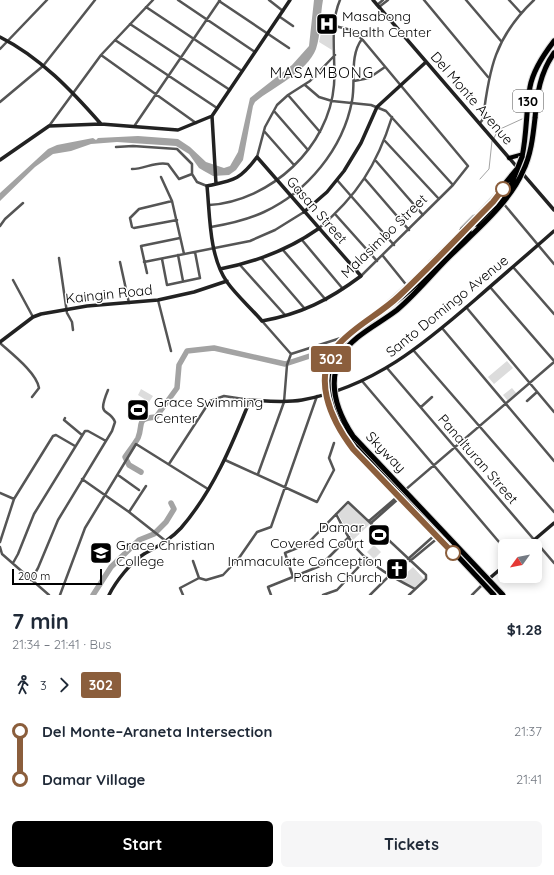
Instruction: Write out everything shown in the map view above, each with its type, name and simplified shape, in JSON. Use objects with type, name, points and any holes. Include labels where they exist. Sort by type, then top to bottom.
[{"type":"highway","name":"Skyway","points":[[493,595],[353,444],[336,419],[331,406],[328,386],[332,359],[337,350],[352,333],[411,290],[509,190],[525,144],[530,87],[537,67],[554,40]]},
{"type":"highway","name":"Skyway","points":[[502,595],[404,488],[364,448],[346,425],[334,391],[334,381],[342,355],[354,341],[390,315],[406,301],[509,194],[523,171],[529,156],[539,84],[544,70],[554,53]]},
{"type":"highway","name":"Skyway","points":[[375,316],[437,260],[496,200],[504,191],[517,169],[521,156]]},
{"type":"highway","name":"Skyway","points":[[390,315],[410,284],[509,184],[529,156]]},
{"type":"main road","name":"130","points":[[502,595],[351,430],[336,390],[338,369],[345,351],[358,337],[412,290],[502,203],[516,186],[522,174],[532,143],[540,79],[554,53]]},
{"type":"main road","points":[[509,158],[521,156]]},
{"type":"main road","points":[[516,186],[514,181],[517,169]]},
{"type":"main road","name":"130","points":[[493,595],[344,437],[330,410],[326,394],[325,380],[329,362],[335,350],[348,336],[412,290],[493,202],[517,169]]},
{"type":"street","points":[[0,49],[9,41],[39,6],[47,0]]},
{"type":"street","points":[[0,102],[43,66],[95,0]]},
{"type":"street","points":[[0,160],[48,126],[74,94],[101,55],[153,0]]},
{"type":"street","points":[[178,0],[255,53]]},
{"type":"street","points":[[268,0],[284,11]]},
{"type":"street","points":[[48,126],[101,124],[134,125],[178,130],[212,116],[290,0]]},
{"type":"street","points":[[209,205],[226,203],[248,197],[277,180],[308,150],[320,132],[332,101],[335,26],[340,0]]},
{"type":"street","name":"Del Monte Avenue","points":[[373,0],[517,169],[554,210]]},
{"type":"street","points":[[378,6],[383,0]]},
{"type":"street","points":[[378,6],[388,0]]},
{"type":"street","points":[[424,0],[488,77]]},
{"type":"street","points":[[466,0],[501,41]]},
{"type":"street","points":[[509,0],[521,13]]},
{"type":"street","points":[[479,124],[483,119],[488,77],[501,41],[521,13],[534,0]]},
{"type":"street","points":[[134,125],[220,1],[289,48]]},
{"type":"street","points":[[146,7],[242,71]]},
{"type":"street","points":[[280,17],[293,26]]},
{"type":"street","points":[[130,24],[230,90]]},
{"type":"street","points":[[335,26],[351,30],[362,39],[400,84]]},
{"type":"street","points":[[0,37],[9,41],[43,66],[74,94],[101,124]]},
{"type":"street","points":[[211,227],[252,218],[273,208],[290,196],[314,174],[330,154],[342,134],[352,102],[356,50],[362,39]]},
{"type":"street","points":[[115,40],[218,108]]},
{"type":"street","points":[[116,147],[133,146],[177,149],[192,164],[192,174],[198,184],[207,186],[232,180],[241,176],[257,157],[264,130],[274,111],[288,95],[305,85],[335,54]]},
{"type":"street","points":[[101,55],[197,123]]},
{"type":"street","points":[[144,262],[239,244],[262,236],[304,212],[337,180],[361,143],[376,107],[426,62]]},
{"type":"street","points":[[354,81],[369,78],[385,66]]},
{"type":"street","name":"Malasimbo Street","points":[[262,321],[286,317],[327,300],[361,276],[409,230],[467,170],[467,162],[400,84]]},
{"type":"street","points":[[305,85],[316,95],[332,101],[352,102],[376,107],[386,111],[453,185]]},
{"type":"street","points":[[288,95],[320,132]]},
{"type":"street","points":[[274,111],[308,150]]},
{"type":"street","points":[[212,116],[216,184]]},
{"type":"street","points":[[220,269],[262,259],[283,250],[302,240],[318,229],[335,214],[352,197],[376,161],[392,116]]},
{"type":"street","points":[[264,130],[294,165]]},
{"type":"street","points":[[384,141],[439,199]]},
{"type":"street","name":"Gasan Street","points":[[257,157],[318,229],[361,276]]},
{"type":"street","points":[[376,161],[423,215]]},
{"type":"street","points":[[132,169],[142,168],[154,163],[163,162],[168,164],[179,179],[192,174]]},
{"type":"street","points":[[161,177],[172,202],[184,254]]},
{"type":"street","points":[[365,179],[409,230]]},
{"type":"street","points":[[337,180],[394,245]]},
{"type":"street","points":[[207,186],[214,248],[220,269],[227,281],[291,354]]},
{"type":"street","points":[[172,202],[139,210],[130,218],[132,227],[134,228],[177,220]]},
{"type":"street","points":[[0,226],[5,219],[23,203]]},
{"type":"street","points":[[502,203],[554,264]]},
{"type":"street","points":[[335,214],[377,261]]},
{"type":"street","name":"Santo Domingo Avenue","points":[[169,465],[210,401],[224,396],[250,400],[284,402],[326,394],[362,381],[387,368],[414,350],[442,328],[554,231]]},
{"type":"street","points":[[147,273],[141,246],[180,238]]},
{"type":"street","points":[[302,240],[343,289]]},
{"type":"street","points":[[283,250],[327,300]]},
{"type":"street","points":[[162,259],[167,285],[200,278],[195,252]]},
{"type":"street","points":[[178,255],[183,281]]},
{"type":"street","points":[[383,256],[412,290]]},
{"type":"street","points":[[59,258],[66,310],[72,322],[73,330]]},
{"type":"street","points":[[262,259],[306,309]]},
{"type":"street","points":[[120,262],[129,303]]},
{"type":"street","points":[[240,265],[286,317]]},
{"type":"street","points":[[513,267],[554,314]]},
{"type":"street","points":[[12,280],[33,317]]},
{"type":"street","name":"Kaingin Road","points":[[0,342],[33,317],[87,306],[158,300],[194,292],[227,281]]},
{"type":"street","points":[[370,522],[554,361],[490,286]]},
{"type":"street","points":[[158,300],[171,351]]},
{"type":"street","points":[[466,307],[554,412]]},
{"type":"street","points":[[442,328],[554,461]]},
{"type":"street","points":[[291,354],[348,336]]},
{"type":"street","points":[[0,342],[37,381],[39,388],[32,397]]},
{"type":"street","points":[[414,350],[554,512]]},
{"type":"street","points":[[258,474],[284,402],[287,365],[291,354]]},
{"type":"street","name":"Panalturan Street","points":[[387,368],[534,539]]},
{"type":"street","points":[[362,381],[498,541]]},
{"type":"street","points":[[31,580],[38,568],[55,525],[106,441],[115,422],[114,418],[104,413],[103,409],[104,400],[108,390]]},
{"type":"street","points":[[527,401],[537,392]]},
{"type":"street","points":[[183,595],[180,588],[198,578],[206,580],[223,575],[239,558],[257,532],[269,528],[286,487],[317,396]]},
{"type":"street","points":[[420,407],[432,397]]},
{"type":"street","points":[[109,595],[123,575],[140,557],[167,542],[181,528],[225,460],[250,400]]},
{"type":"street","points":[[65,418],[64,420],[82,436]]},
{"type":"street","points":[[13,563],[34,514],[74,446],[85,431],[88,431],[106,441]]},
{"type":"street","points":[[0,542],[2,531],[14,498],[53,436],[56,435],[74,446]]},
{"type":"street","points":[[225,460],[317,502],[334,470],[329,458],[334,443]]},
{"type":"street","points":[[60,595],[85,528],[136,444],[208,488]]},
{"type":"street","points":[[118,475],[139,490]]},
{"type":"street","points":[[82,479],[129,512],[167,542]]},
{"type":"street","points":[[129,512],[146,486]]},
{"type":"street","points":[[0,493],[14,498]]},
{"type":"street","points":[[293,577],[285,553],[307,544],[348,502],[408,558],[426,577],[409,595]]},
{"type":"street","points":[[336,514],[356,548],[389,576],[414,589]]},
{"type":"street","points":[[534,539],[554,522]]},
{"type":"street","points":[[410,561],[442,531]]},
{"type":"street","points":[[408,558],[437,536]]},
{"type":"street","points":[[271,595],[268,587],[320,566],[349,537]]},
{"type":"street","points":[[0,547],[0,550],[13,563],[49,595]]},
{"type":"street","name":"Panalturan Street","points":[[542,549],[554,563]]},
{"type":"street","points":[[323,595],[337,590],[367,558]]},
{"type":"street","points":[[193,561],[198,578]]},
{"type":"street","points":[[472,595],[482,584],[498,571]]},
{"type":"street","points":[[370,595],[389,576]]},
{"type":"shaded area","points":[[314,0],[323,0],[319,37],[316,49],[312,57],[297,72],[255,102],[243,160],[236,170],[229,175],[213,176],[199,168],[189,154],[176,146],[117,142],[91,144],[71,151],[53,154],[35,167],[0,201],[0,193],[48,149],[57,145],[93,138],[96,140],[98,138],[138,136],[178,139],[190,147],[206,162],[224,168],[230,166],[238,152],[250,98],[292,65],[309,46]]},
{"type":"shaded area","points":[[322,28],[332,29],[332,50],[319,42]]},
{"type":"shaded area","points":[[507,361],[513,368],[494,384],[488,377]]},
{"type":"shaded area","points":[[512,388],[517,394],[508,401],[503,395]]},
{"type":"shaded area","points":[[141,389],[153,396],[149,402],[138,395]]},
{"type":"shaded area","name":"Grace Swimming Center","points":[[132,405],[135,408],[137,405],[147,412],[143,417],[130,408]]},
{"type":"shaded area","points":[[347,504],[349,504],[370,524],[353,540],[338,514]]},
{"type":"shaded area","points":[[374,545],[381,552],[374,559],[367,552]]},
{"type":"shaded area","points":[[413,567],[425,580],[415,588],[399,580]]},
{"type":"waterway","points":[[494,138],[498,130],[522,119]]},
{"type":"waterway","points":[[480,179],[489,169],[492,141]]},
{"type":"waterway","points":[[471,231],[475,226]]},
{"type":"waterway","points":[[350,341],[355,335],[392,307]]},
{"type":"waterway","points":[[141,472],[129,465],[125,457],[138,438],[141,423],[145,419],[156,417],[177,388],[179,365],[187,351],[214,348],[285,364],[319,353],[331,347]]},
{"type":"waterway","points":[[93,595],[111,567],[139,540],[154,534],[166,522],[174,509],[171,503]]},
{"type":"bus line","name":"302","points":[[453,553],[353,449],[344,437],[330,410],[326,394],[325,380],[329,362],[339,344],[409,287],[493,202],[503,189]]},
{"type":"place","name":"Masabong Health Center","points":[[327,24]]},
{"type":"place","name":"Grace Swimming Center","points":[[138,410]]},
{"type":"place","name":"Damar Covered Court","points":[[379,535]]},
{"type":"place","name":"Grace Christian College","points":[[101,553]]},
{"type":"place","name":"Immaculate Conception Parish Church","points":[[397,569]]},
{"type":"district","name":"MASAMBONG","points":[[322,73]]}]
